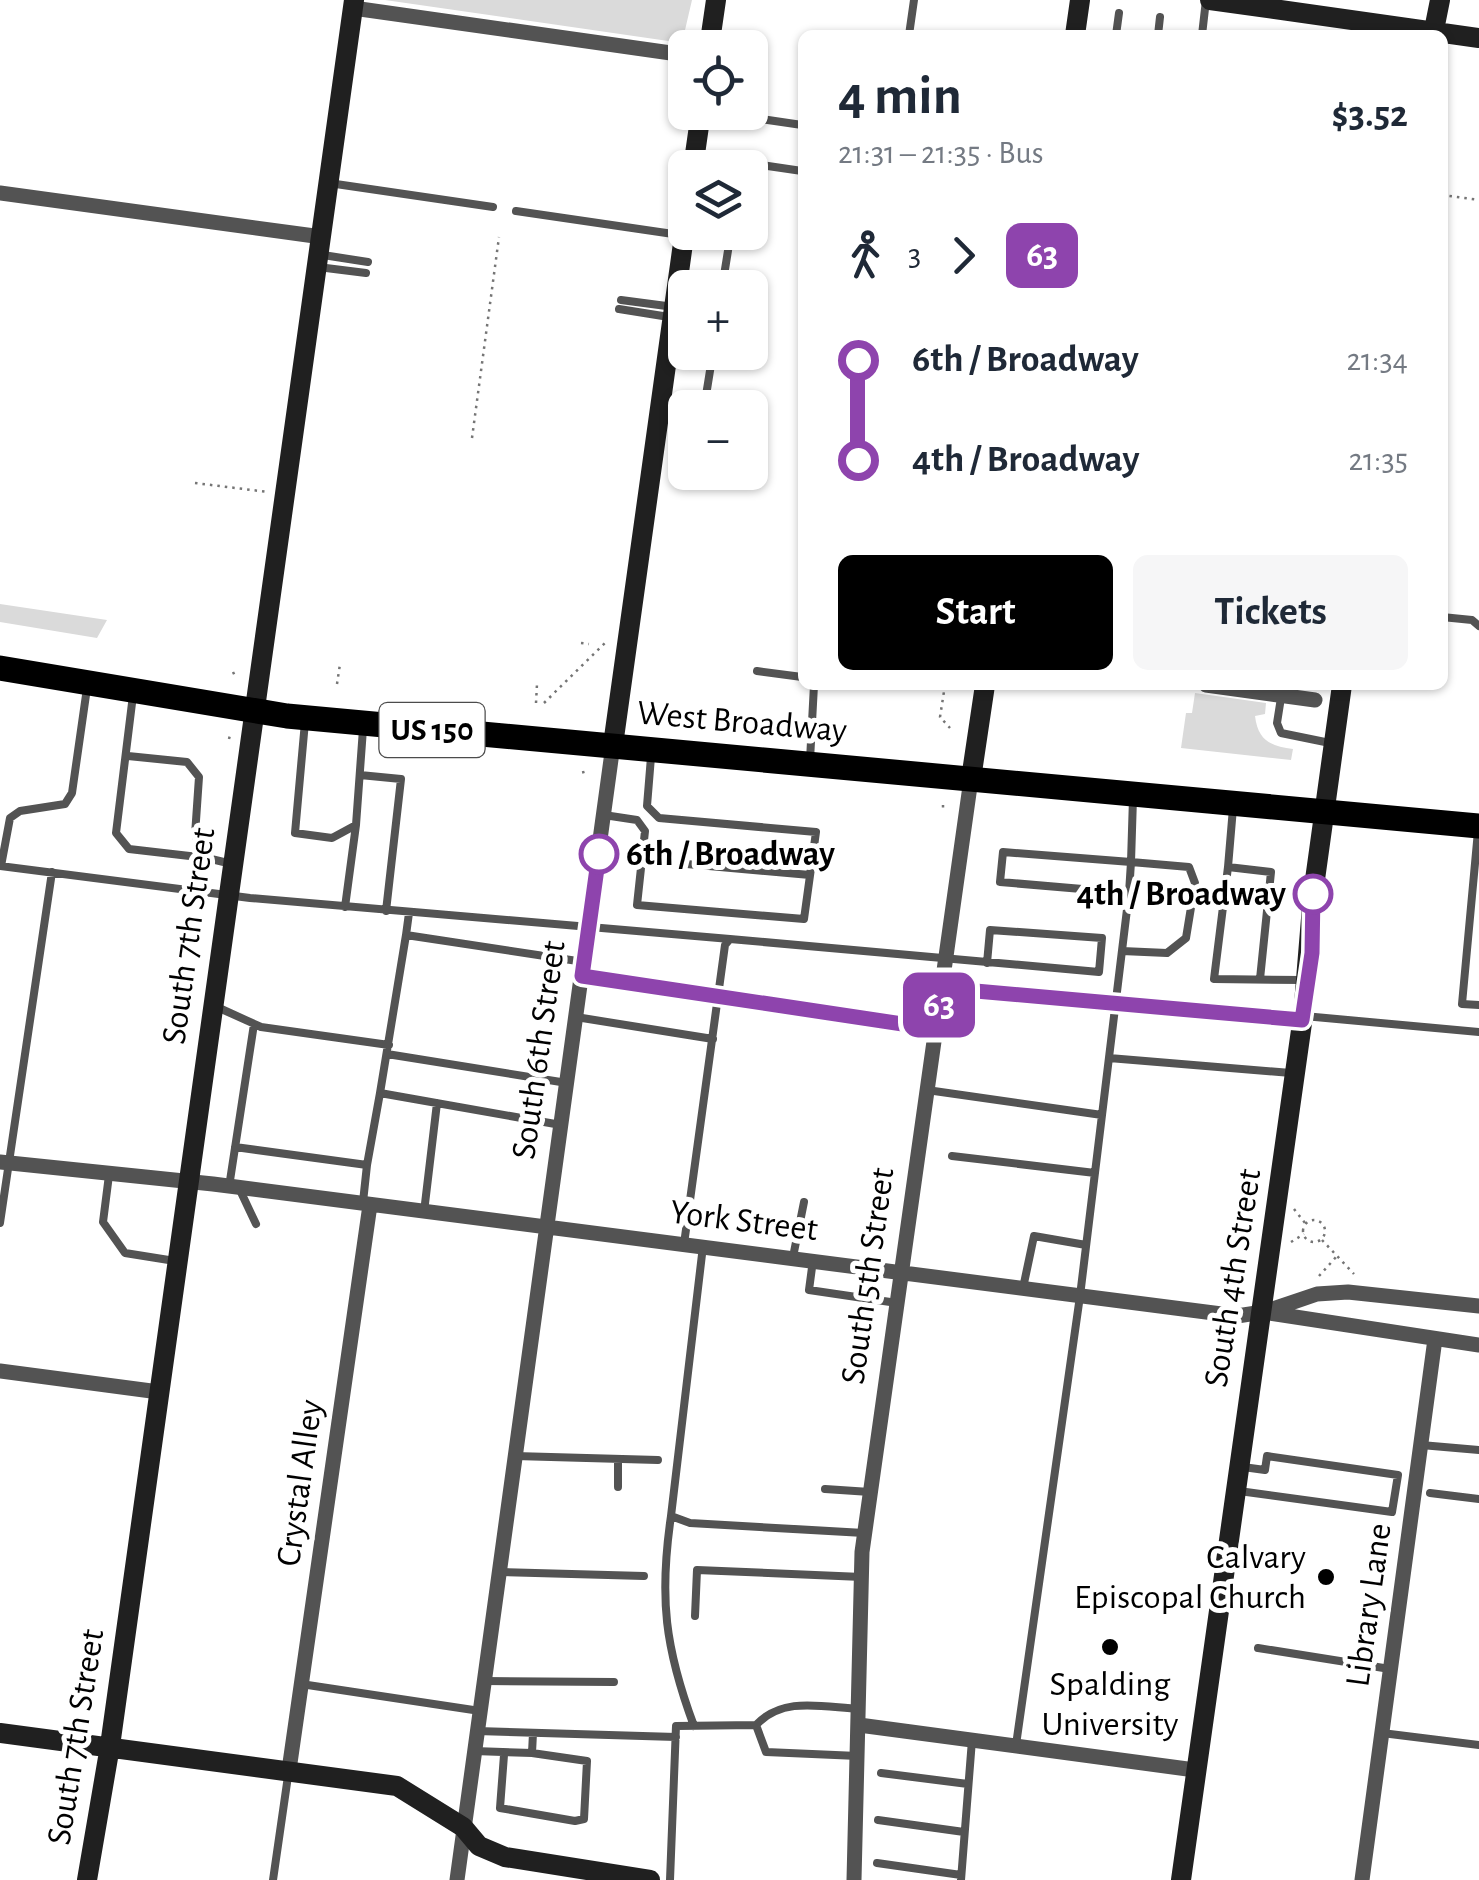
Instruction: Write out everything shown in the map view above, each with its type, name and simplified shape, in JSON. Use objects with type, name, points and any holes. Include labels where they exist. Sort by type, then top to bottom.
[{"type":"main road","name":"West Broadway","points":[[0,668],[305,718],[1478,826]]},
{"type":"street","points":[[712,30],[716,0]]},
{"type":"street","points":[[1077,30],[1080,0]]},
{"type":"street","points":[[1208,0],[1297,6],[1418,30]]},
{"type":"street","points":[[1434,30],[1440,0]]},
{"type":"street","points":[[354,4],[390,14],[668,53]]},
{"type":"street","name":"South 7th Street","points":[[86,1880],[110,1746],[252,710],[262,676],[354,4]]},
{"type":"street","points":[[1448,35],[1479,38]]},
{"type":"street","points":[[0,193],[320,253]]},
{"type":"street","name":"South 6th Street","points":[[457,1880],[668,348]]},
{"type":"street","name":"South 5th Street","points":[[854,1880],[865,1532],[984,690]]},
{"type":"street","points":[[1282,690],[1315,700]]},
{"type":"street","name":"South 4th Street","points":[[1181,1880],[1308,981],[1324,811],[1341,690]]},
{"type":"street","name":"York Street","points":[[4,1162],[234,1187],[1237,1316],[1263,1312],[1479,1345]]},
{"type":"street","name":"Crystal Alley","points":[[289,1770],[367,1205]]},
{"type":"street","points":[[1263,1312],[1318,1294],[1348,1292],[1479,1306]]},
{"type":"street","name":"Library Lane","points":[[1362,1880],[1436,1339]]},
{"type":"street","points":[[0,1371],[159,1392]]},
{"type":"street","points":[[859,1717],[972,1740],[1196,1770]]},
{"type":"street","points":[[0,1733],[397,1786],[463,1827],[479,1846],[505,1858],[650,1880]]},
{"type":"lane","points":[[910,30],[914,0]]},
{"type":"lane","points":[[1203,30],[1208,0]]},
{"type":"lane","points":[[1117,30],[1119,13]]},
{"type":"lane","points":[[1159,30],[1160,18]]},
{"type":"lane","points":[[768,120],[798,124]]},
{"type":"lane","points":[[768,166],[798,170]]},
{"type":"lane","points":[[329,183],[493,207]]},
{"type":"lane","points":[[516,210],[668,230]]},
{"type":"lane","points":[[320,253],[368,262]]},
{"type":"lane","points":[[320,253],[366,273]]},
{"type":"lane","points":[[620,304],[668,311]]},
{"type":"lane","points":[[659,413],[668,414]]},
{"type":"lane","points":[[1448,618],[1472,620],[1479,626]]},
{"type":"lane","points":[[757,671],[798,676]]},
{"type":"lane","points":[[88,683],[72,793],[65,804],[20,812],[10,818],[0,866],[228,896],[946,960],[1099,972],[1102,938],[990,930],[987,963]]},
{"type":"lane","points":[[810,764],[814,690]]},
{"type":"lane","points":[[1282,690],[1277,723],[1281,733],[1334,744]]},
{"type":"lane","points":[[134,691],[116,834],[121,843],[128,849],[232,864]]},
{"type":"lane","points":[[305,718],[295,833],[332,838],[356,824]]},
{"type":"lane","points":[[345,907],[364,724]]},
{"type":"lane","points":[[637,820],[647,806],[652,750]]},
{"type":"lane","points":[[128,756],[187,762],[199,778],[195,835],[207,858]]},
{"type":"lane","points":[[360,775],[402,779],[386,911]]},
{"type":"lane","points":[[1016,1746],[1080,1296],[1129,892],[1133,794]]},
{"type":"lane","points":[[1233,803],[1214,979],[1308,981]]},
{"type":"lane","points":[[647,806],[659,818],[816,832],[804,919],[638,905],[645,831],[659,818]]},
{"type":"lane","points":[[604,815],[637,820],[645,831]]},
{"type":"lane","points":[[1478,826],[1475,928],[1462,1004],[1479,1006]]},
{"type":"lane","points":[[180,855],[195,835]]},
{"type":"lane","points":[[1122,951],[1167,953],[1186,938],[1195,883],[1188,868],[1003,852],[1000,882],[1129,892]]},
{"type":"lane","points":[[642,860],[810,875]]},
{"type":"lane","points":[[1228,867],[1271,872],[1260,979]]},
{"type":"lane","points":[[0,1223],[4,1162],[52,872]]},
{"type":"lane","points":[[367,1205],[367,1165],[408,913]]},
{"type":"lane","points":[[406,935],[719,994],[936,1029]]},
{"type":"lane","points":[[684,1244],[730,939]]},
{"type":"lane","points":[[1467,966],[1479,966]]},
{"type":"lane","points":[[942,988],[1479,1032]]},
{"type":"lane","points":[[213,1005],[254,1024],[295,1034],[567,1083]]},
{"type":"lane","points":[[576,1018],[713,1040]]},
{"type":"lane","points":[[254,1024],[234,1187],[256,1224]]},
{"type":"lane","points":[[1108,1058],[1295,1074]]},
{"type":"lane","points":[[927,1090],[1102,1115]]},
{"type":"lane","points":[[380,1093],[562,1125]]},
{"type":"lane","points":[[424,1212],[437,1103]]},
{"type":"lane","points":[[236,1147],[367,1165]]},
{"type":"lane","points":[[952,1156],[1095,1173]]},
{"type":"lane","points":[[109,1176],[103,1222],[125,1253],[177,1261]]},
{"type":"lane","points":[[793,1257],[804,1202]]},
{"type":"lane","points":[[1023,1288],[1034,1236],[1086,1245]]},
{"type":"lane","points":[[694,1726],[665,1632],[664,1566],[703,1246]]},
{"type":"lane","points":[[813,1260],[808,1290],[897,1303]]},
{"type":"lane","points":[[1421,1445],[1479,1450]]},
{"type":"lane","points":[[515,1456],[658,1460]]},
{"type":"lane","points":[[1235,1490],[1263,1494],[1392,1512],[1398,1475],[1267,1456],[1263,1494]]},
{"type":"lane","points":[[618,1460],[618,1487]]},
{"type":"lane","points":[[1238,1466],[1265,1470]]},
{"type":"lane","points":[[825,1489],[870,1492]]},
{"type":"lane","points":[[1430,1492],[1479,1499]]},
{"type":"lane","points":[[671,1516],[690,1523],[865,1532]]},
{"type":"lane","points":[[695,1616],[698,1570],[862,1578]]},
{"type":"lane","points":[[499,1572],[644,1576]]},
{"type":"lane","points":[[1258,1648],[1390,1669]]},
{"type":"lane","points":[[484,1680],[614,1682]]},
{"type":"lane","points":[[301,1684],[480,1711]]},
{"type":"lane","points":[[670,1880],[676,1726],[756,1726],[771,1709],[790,1706],[859,1717]]},
{"type":"lane","points":[[756,1726],[766,1752],[858,1756]]},
{"type":"lane","points":[[477,1732],[676,1736]]},
{"type":"lane","points":[[1382,1732],[1479,1745]]},
{"type":"lane","points":[[532,1754],[533,1733]]},
{"type":"lane","points":[[877,1863],[961,1878],[972,1740]]},
{"type":"lane","points":[[474,1751],[586,1761],[584,1819],[575,1822],[500,1808],[504,1755]]},
{"type":"lane","points":[[274,1880],[289,1770]]},
{"type":"lane","points":[[881,1772],[968,1784]]},
{"type":"lane","points":[[878,1820],[964,1832]]},
{"type":"path","points":[[1448,196],[1479,200]]},
{"type":"path","points":[[472,438],[499,238]]},
{"type":"path","points":[[195,482],[286,494]]},
{"type":"path","points":[[544,704],[630,618]]},
{"type":"path","points":[[581,643],[589,644]]},
{"type":"path","points":[[337,684],[340,664]]},
{"type":"path","points":[[536,703],[537,684]]},
{"type":"path","points":[[944,690],[940,717],[950,728]]},
{"type":"path","points":[[1287,1201],[1306,1224]]},
{"type":"path","points":[[1306,1224],[1314,1220],[1322,1223],[1325,1231],[1321,1239]]},
{"type":"path","points":[[1281,1248],[1304,1234],[1306,1224]]},
{"type":"path","points":[[1304,1234],[1309,1240],[1321,1239]]},
{"type":"path","points":[[1321,1239],[1358,1279]]},
{"type":"path","points":[[1314,1280],[1337,1256]]},
{"type":"shaded area","points":[[385,0],[692,0],[685,30],[668,30],[668,41]]},
{"type":"shaded area","points":[[0,604],[107,620],[97,638],[0,622]]},
{"type":"shaded area","points":[[1195,693],[1266,703],[1265,714],[1255,716],[1259,731],[1272,744],[1293,749],[1291,760],[1181,748],[1186,713],[1192,713]]},
{"type":"bus line","name":"63","points":[[599,854],[582,976],[936,1029],[942,988],[1302,1020],[1312,953],[1313,894]]},
{"type":"place","name":"6th / Broadway","points":[[599,854]]},
{"type":"place","name":"4th / Broadway","points":[[1313,894]]},
{"type":"place","name":"Calvary Episcopal Church","points":[[1326,1577]]},
{"type":"place","name":"Spalding University","points":[[1110,1647]]}]
